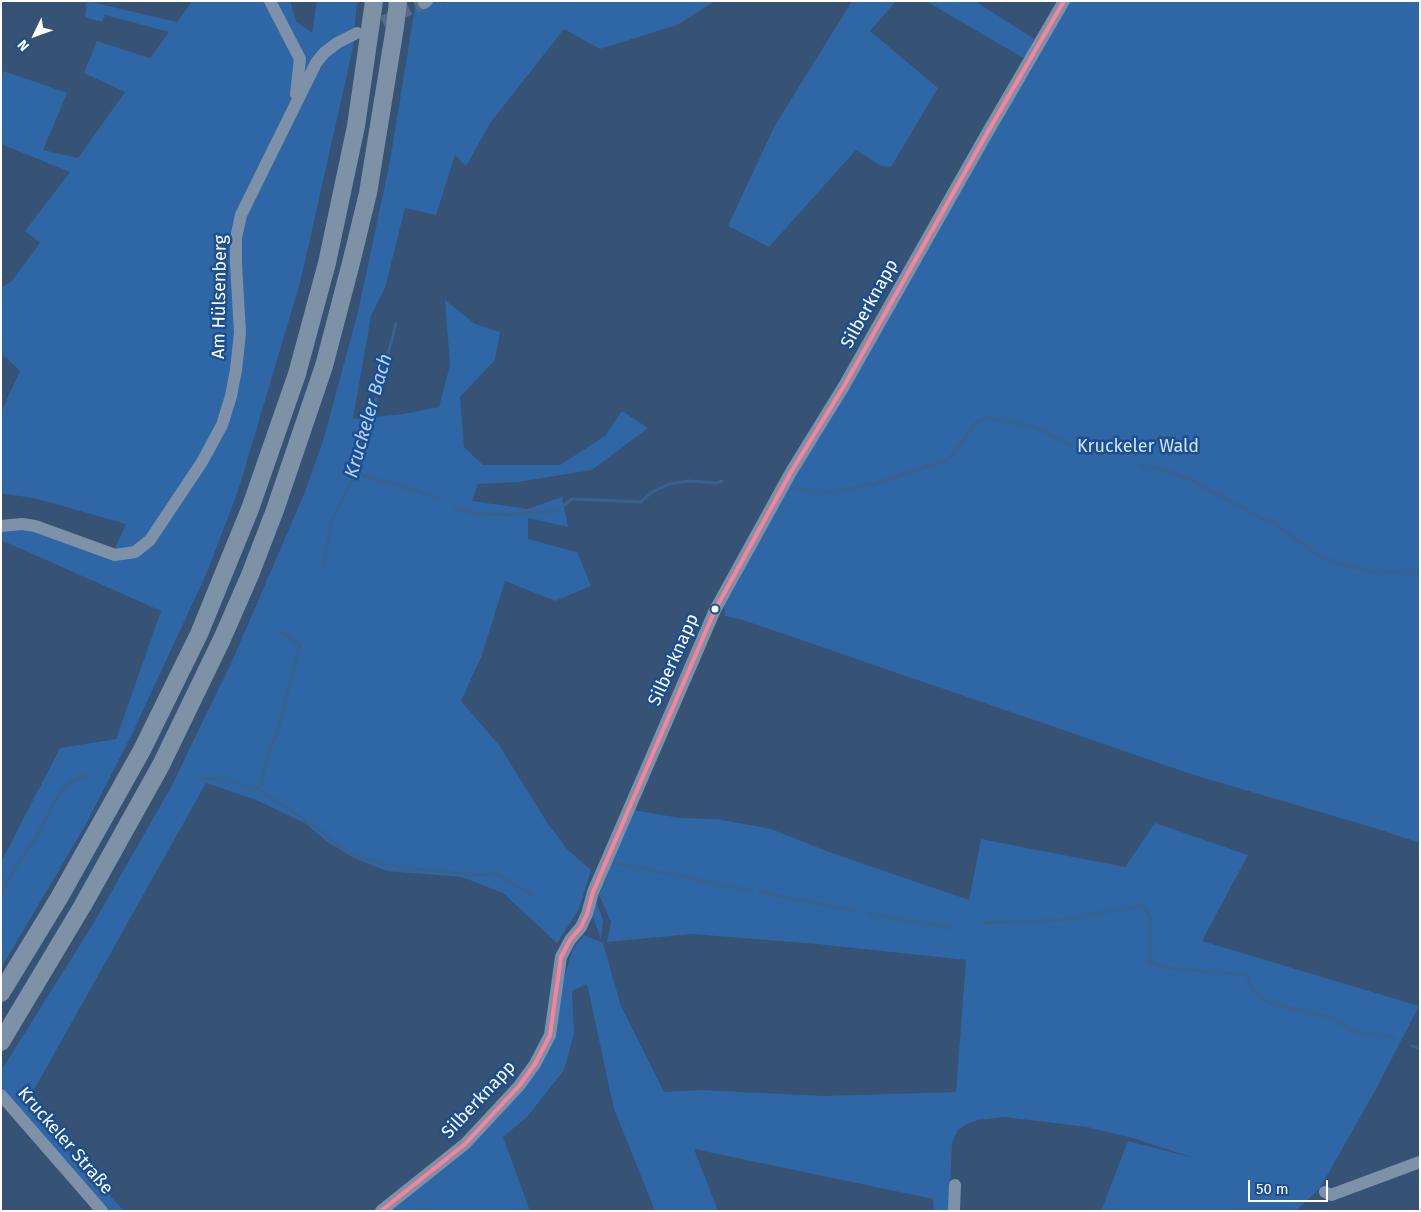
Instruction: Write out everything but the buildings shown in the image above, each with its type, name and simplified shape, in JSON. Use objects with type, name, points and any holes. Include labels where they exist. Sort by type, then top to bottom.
[{"type":"highway","points":[[1,993],[78,864],[146,742],[199,634],[257,490],[297,374],[327,263],[356,126],[374,1]]},
{"type":"highway","points":[[1,1042],[82,906],[161,765],[222,639],[275,510],[324,366],[368,193],[394,37],[398,1]]},
{"type":"street","points":[[270,1],[300,60],[294,108]]},
{"type":"street","name":"Silberknapp","points":[[381,1211],[465,1144],[519,1086],[535,1064],[550,1035],[561,957],[570,940],[581,928],[587,914],[592,892],[715,610],[791,472],[844,386],[986,134],[1064,1]]},
{"type":"street","name":"Am Hülsenberg","points":[[1,526],[22,524],[34,526],[115,555],[135,552],[146,545],[202,462],[222,425],[231,396],[240,333],[236,264],[237,230],[241,215],[316,63],[337,42],[357,33]]},
{"type":"street","name":"Kruckeler Straße","points":[[1,1095],[102,1211]]},
{"type":"street","points":[[1328,1193],[1420,1162]]},
{"type":"street","points":[[954,1211],[955,1185]]},
{"type":"green space","points":[[87,1],[177,22],[192,1],[290,1],[296,21],[312,33],[317,1],[357,1],[353,48],[300,283],[238,491],[208,570],[132,734],[85,826],[1,968],[1,862],[60,748],[116,739],[161,611],[1,540],[1,529],[22,527],[110,559],[126,524],[38,499],[1,493],[1,412],[20,371],[1,353],[1,288],[12,281],[40,243],[25,231],[70,172],[1,144],[1,77],[4,71],[67,93],[43,150],[78,158],[125,92],[84,73],[97,41],[150,58],[169,32],[105,15],[102,22],[85,17]]},
{"type":"green space","points":[[416,1],[441,1],[441,3],[454,1],[715,1],[677,25],[600,49],[564,29],[491,122],[466,166],[455,155],[436,215],[405,208],[385,288],[371,316],[353,419],[403,414],[439,407],[450,365],[445,300],[475,324],[500,332],[495,360],[460,397],[464,447],[483,465],[560,465],[605,436],[622,411],[648,428],[592,470],[518,482],[478,484],[472,501],[528,509],[562,497],[568,527],[528,518],[528,539],[577,552],[591,586],[555,601],[505,581],[482,655],[461,701],[499,745],[548,824],[568,850],[591,870],[579,909],[557,943],[503,893],[462,877],[387,871],[354,858],[329,843],[305,823],[256,800],[206,783],[26,1104],[124,1211],[110,1211],[1,1086],[1,1071],[93,924],[171,787],[233,659],[304,494],[323,441],[358,312],[390,161]]},
{"type":"green space","points":[[852,1],[896,1],[870,31],[938,88],[891,167],[881,166],[856,150],[769,247],[728,226],[774,127]]},
{"type":"green space","points":[[926,1],[975,1],[1034,39],[1025,59]]},
{"type":"green space","name":"Kruckeler Wald","points":[[1069,1],[1420,1],[1420,843],[1194,775],[743,620],[725,616],[724,607],[799,467]]},
{"type":"green space","points":[[633,810],[680,818],[717,819],[771,829],[829,852],[969,900],[981,839],[1125,867],[1155,823],[1248,855],[1202,941],[1419,1006],[1375,1091],[1320,1188],[1296,1211],[1101,1211],[1128,1141],[1194,1158],[1136,1139],[1087,1127],[1005,1117],[977,1120],[958,1130],[952,1142],[949,1211],[934,1211],[933,1199],[694,1149],[718,1211],[655,1211],[614,1109],[587,984],[572,991],[574,1034],[564,1070],[527,1117],[503,1137],[530,1211],[387,1211],[523,1089],[559,994],[573,949],[584,935],[603,943],[621,1006],[664,1092],[700,1090],[824,1096],[956,1092],[966,960],[817,944],[692,934],[607,942],[611,922],[599,895]]},
{"type":"green space","points":[[596,901],[603,920],[601,940],[592,914]]},
{"type":"waterway","name":"Kruckeler Bach","points":[[324,564],[332,519],[356,473],[396,324]]},
{"type":"waterway","points":[[797,488],[809,492],[829,493],[874,484],[946,461],[958,448],[976,422],[989,418],[1036,428],[1071,445]]},
{"type":"waterway","points":[[1140,466],[1172,472],[1191,480],[1261,518],[1272,522],[1322,558],[1356,568],[1386,573],[1420,572]]},
{"type":"waterway","points":[[356,473],[438,498]]},
{"type":"waterway","points":[[454,508],[485,515],[546,512],[559,509],[572,499],[641,502],[652,492],[669,484],[689,481],[717,483],[722,481]]},
{"type":"waterway","name":"Kruckeler Bach","points":[[201,778],[229,780],[252,789],[258,789],[262,781],[268,753],[276,736],[300,645],[281,632]]},
{"type":"waterway","name":"Kruckeler Bach","points":[[1,895],[15,868],[36,838],[57,797],[70,782],[88,775]]},
{"type":"waterway","points":[[258,789],[355,856],[390,866],[478,875],[498,874],[531,894]]},
{"type":"waterway","points":[[615,863],[752,891]]},
{"type":"waterway","points":[[760,892],[855,911]]},
{"type":"waterway","points":[[983,923],[1062,920],[1142,905],[1151,918],[1150,962],[1169,968],[1246,975],[1249,978],[1249,984],[1257,995],[1270,1003],[1333,1018],[1357,1032],[1394,1038]]},
{"type":"waterway","points":[[868,914],[949,928]]},
{"type":"waterway","points":[[1412,1046],[1420,1048]]},
{"type":"tunnel","points":[[366,29],[424,3]]},
{"type":"transit line","points":[[381,1211],[465,1144],[519,1086],[535,1064],[550,1035],[561,957],[570,940],[581,927],[587,914],[593,892],[715,610],[791,472],[844,386],[1064,1]]}]
